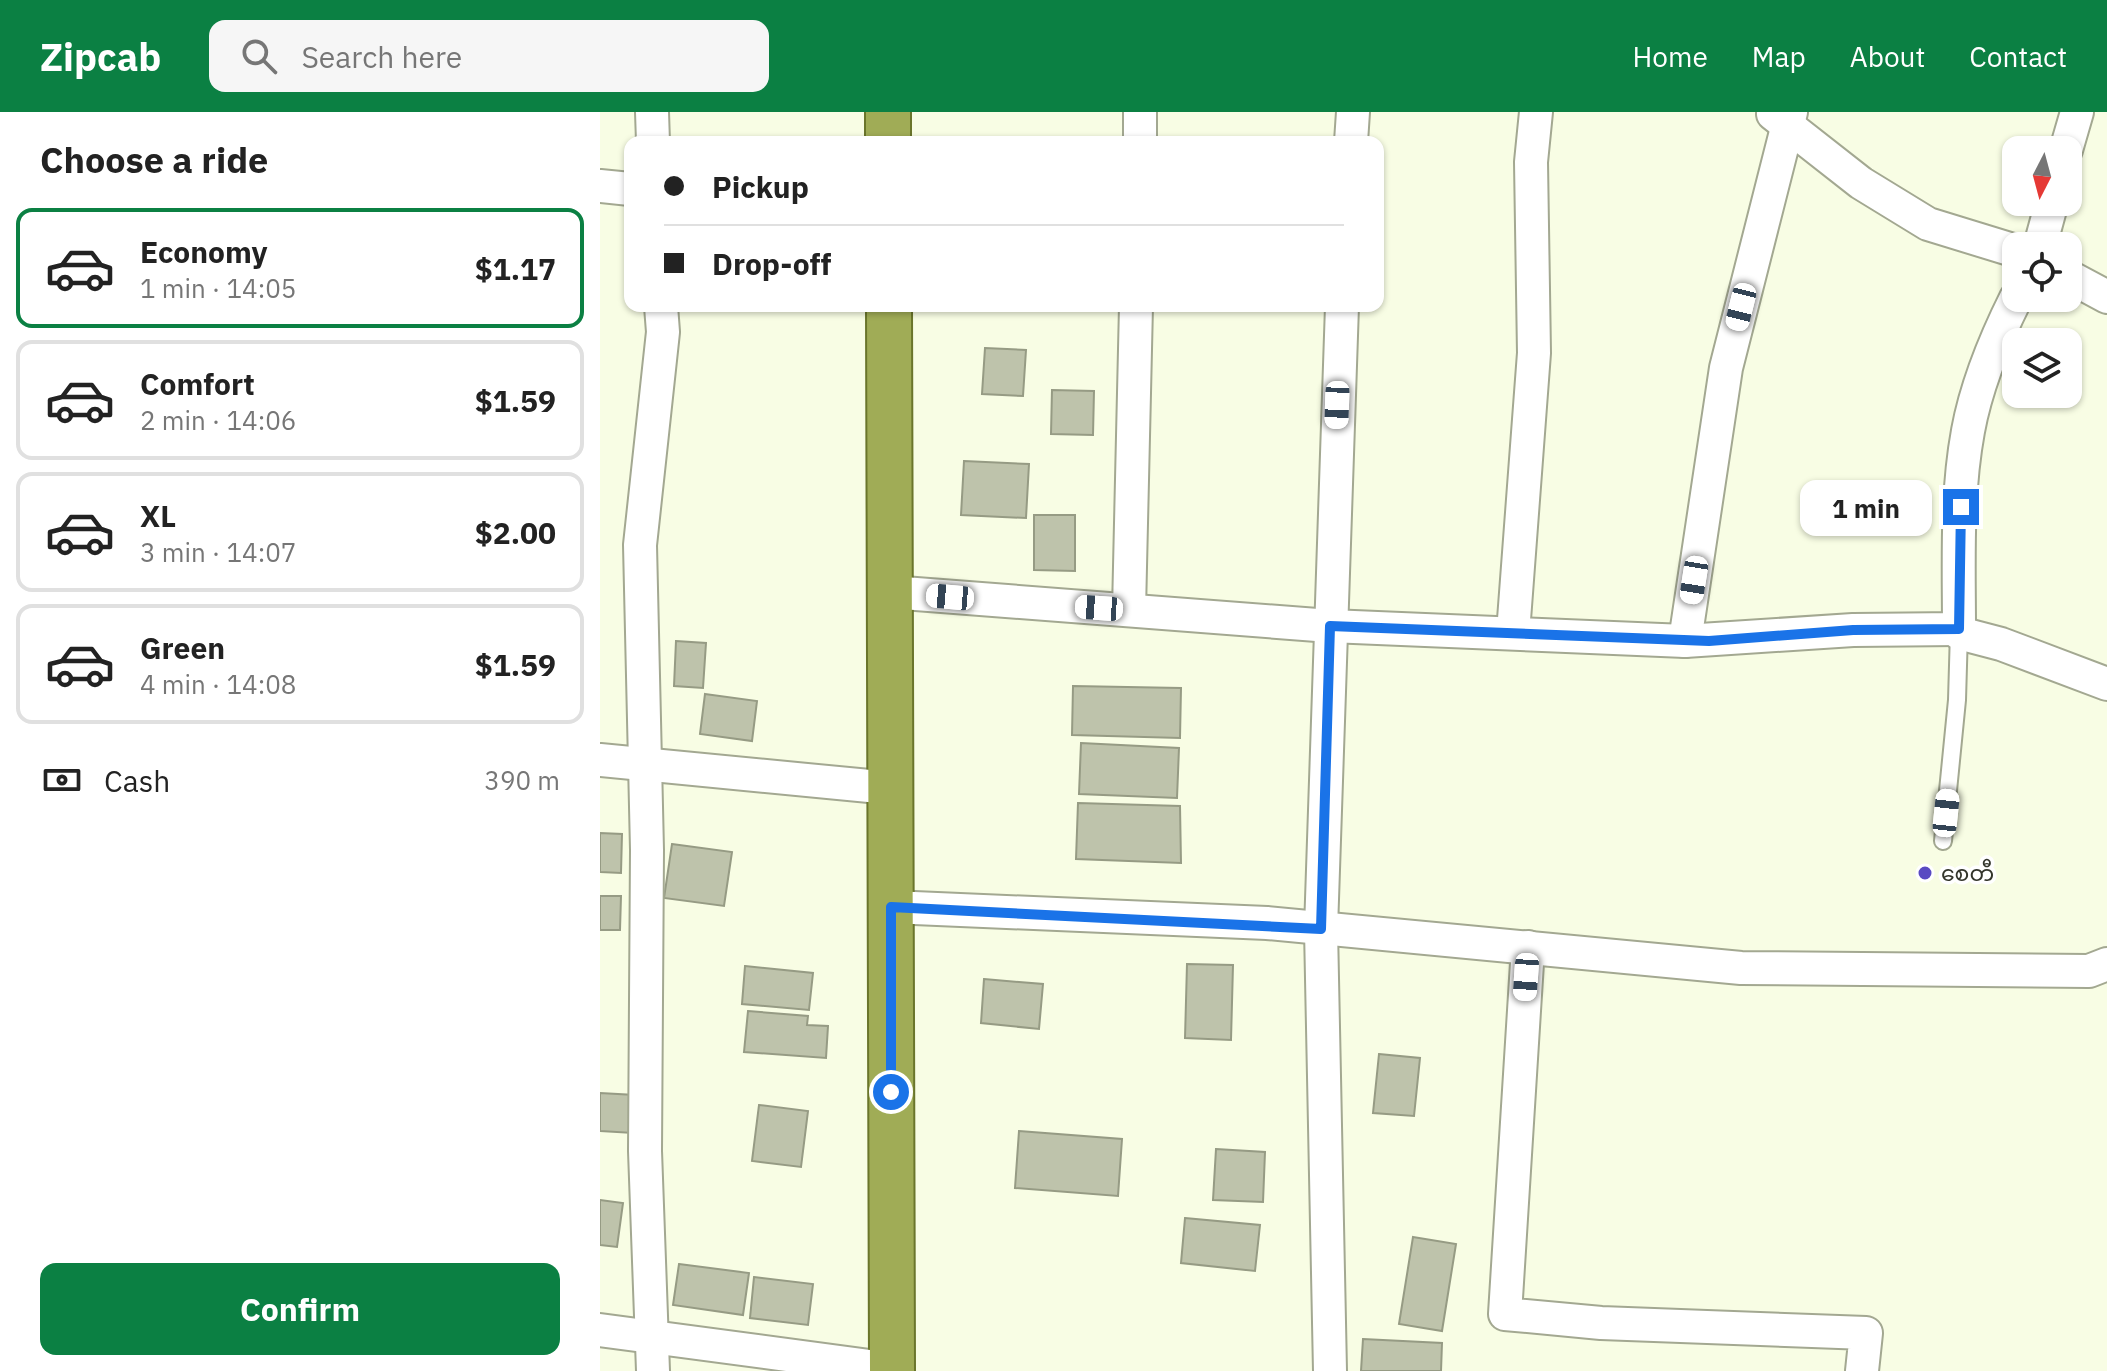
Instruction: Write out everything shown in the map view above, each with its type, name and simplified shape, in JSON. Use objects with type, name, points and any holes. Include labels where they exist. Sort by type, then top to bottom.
[{"type":"highway","points":[[888,112],[888,136]]},
{"type":"highway","points":[[889,312],[892,1370]]},
{"type":"street","points":[[652,112],[653,136]]},
{"type":"street","points":[[1140,112],[1140,136]]},
{"type":"street","points":[[1351,136],[1353,112]]},
{"type":"street","points":[[1513,633],[1534,353],[1531,162],[1536,112]]},
{"type":"street","points":[[2070,136],[2077,112]]},
{"type":"street","points":[[1685,641],[1726,368],[1783,116],[1861,183],[1928,224],[2002,247]]},
{"type":"street","points":[[600,186],[624,188]]},
{"type":"street","points":[[2082,284],[2107,297]]},
{"type":"street","points":[[653,1371],[645,1151],[645,766],[640,545],[663,332],[661,312]]},
{"type":"street","points":[[1129,610],[1136,312]]},
{"type":"street","points":[[1330,1371],[1321,929],[1342,312]]},
{"type":"street","points":[[1959,631],[1959,533],[1968,430],[2000,329],[2009,312]]},
{"type":"street","points":[[890,592],[1330,626],[1685,641],[1853,630],[1959,631],[2107,684]]},
{"type":"street","points":[[600,760],[890,788]]},
{"type":"street","points":[[891,907],[1321,929],[1741,968],[2089,971],[2107,964]]},
{"type":"street","points":[[1528,947],[1505,1314],[1601,1323],[1866,1333],[1862,1371]]},
{"type":"street","points":[[600,1330],[892,1370]]},
{"type":"lane","points":[[1943,841],[1957,700],[1959,631]]},
{"type":"building","points":[[985,348],[1026,350],[1023,396],[982,394]]},
{"type":"building","points":[[1052,390],[1094,391],[1093,435],[1051,434]]},
{"type":"building","points":[[964,461],[1029,464],[1026,518],[961,515]]},
{"type":"building","points":[[1034,515],[1075,515],[1075,571],[1034,570]]},
{"type":"building","points":[[676,641],[706,643],[703,688],[674,686]]},
{"type":"building","points":[[1073,686],[1181,688],[1180,738],[1072,735]]},
{"type":"building","points":[[705,694],[757,701],[752,741],[700,734]]},
{"type":"building","points":[[1081,743],[1179,748],[1177,798],[1079,794]]},
{"type":"building","points":[[1078,803],[1180,806],[1181,863],[1076,859]]},
{"type":"building","points":[[600,833],[622,834],[621,873],[600,872]]},
{"type":"building","points":[[672,844],[732,852],[724,906],[664,898]]},
{"type":"building","points":[[600,896],[621,896],[620,930],[600,930]]},
{"type":"building","points":[[1187,964],[1233,965],[1231,1040],[1185,1038]]},
{"type":"building","points":[[745,966],[813,973],[809,1010],[742,1004]]},
{"type":"building","points":[[984,979],[1043,984],[1039,1029],[981,1023]]},
{"type":"building","points":[[748,1011],[808,1016],[807,1025],[828,1026],[826,1058],[744,1052]]},
{"type":"building","points":[[1379,1054],[1420,1058],[1414,1116],[1373,1113]]},
{"type":"building","points":[[600,1093],[635,1095],[633,1133],[600,1131]]},
{"type":"building","points":[[759,1105],[808,1111],[801,1167],[752,1161]]},
{"type":"building","points":[[1019,1131],[1122,1139],[1118,1196],[1015,1188]]},
{"type":"building","points":[[1216,1149],[1265,1152],[1263,1202],[1213,1200]]},
{"type":"building","points":[[600,1200],[623,1203],[617,1247],[600,1245]]},
{"type":"building","points":[[1185,1218],[1260,1225],[1255,1271],[1181,1263]]},
{"type":"building","points":[[1413,1237],[1456,1244],[1442,1331],[1399,1324]]},
{"type":"building","points":[[679,1264],[749,1273],[743,1315],[673,1305]]},
{"type":"building","points":[[754,1277],[813,1284],[808,1325],[750,1318]]},
{"type":"building","points":[[1363,1339],[1442,1343],[1441,1371],[1361,1371]]},
{"type":"place","name":"စေတီ","points":[[1925,873]]},
{"type":"route","points":[[891,1092],[891,907],[1267,923],[1321,929],[1330,626],[1709,641],[1853,630],[1959,629],[1961,507]]}]
